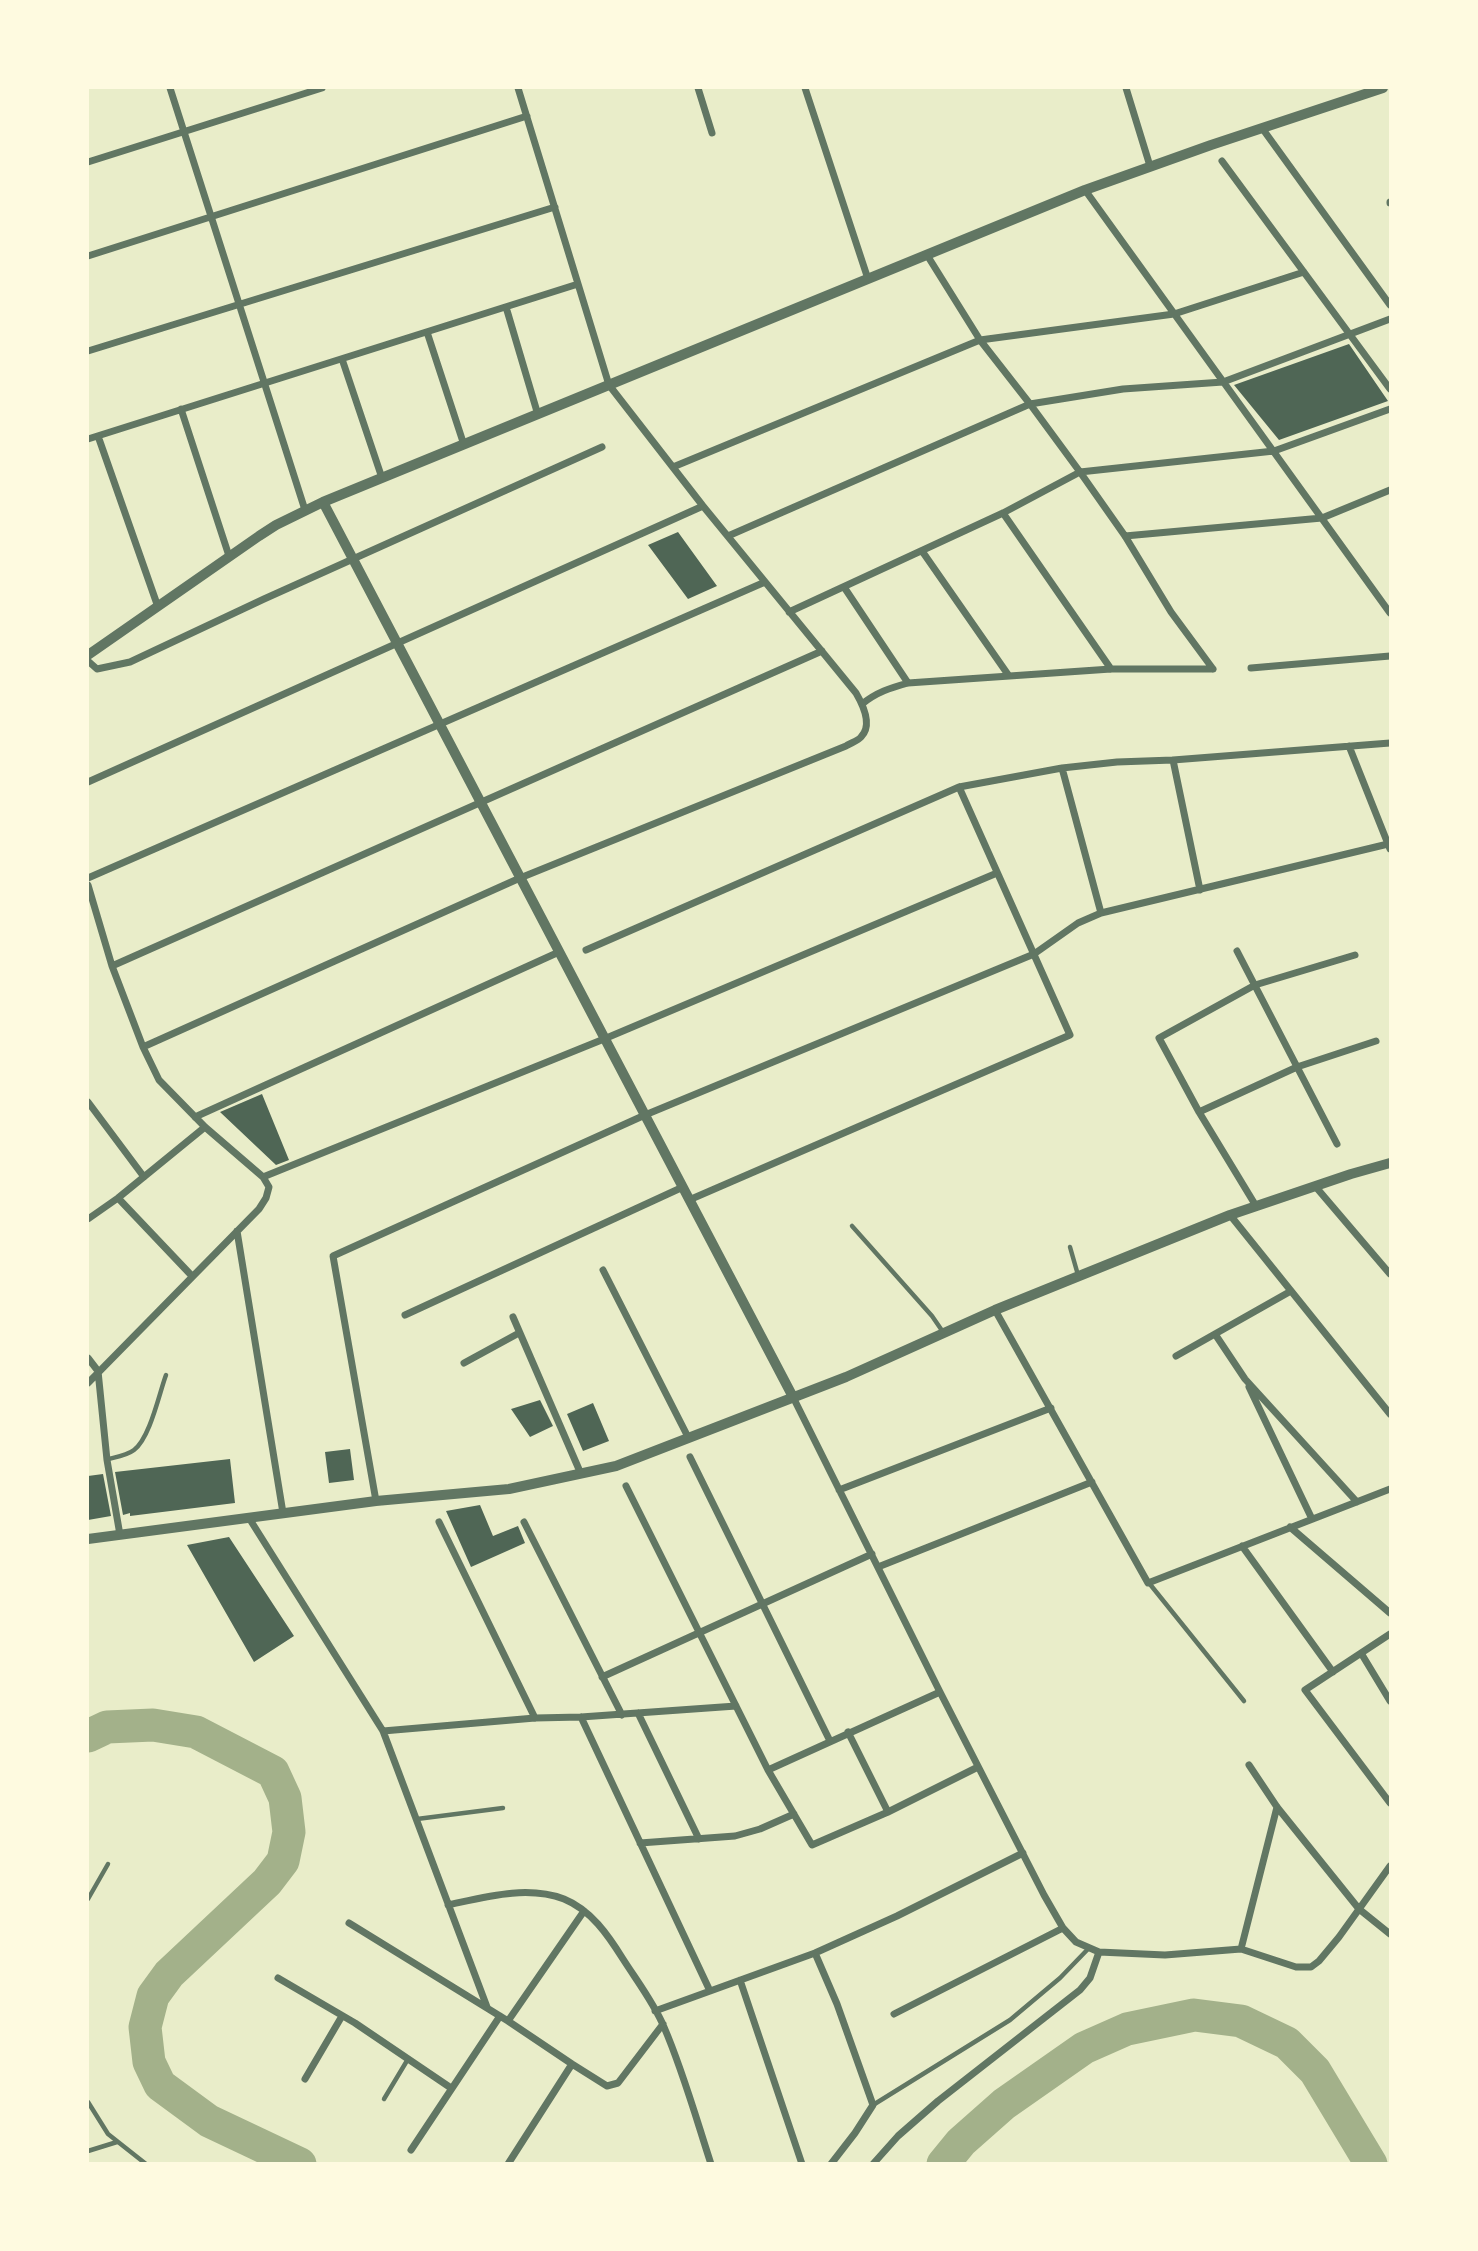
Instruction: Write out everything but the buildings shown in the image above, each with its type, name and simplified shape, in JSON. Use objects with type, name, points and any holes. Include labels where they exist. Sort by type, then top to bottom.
[{"type":"street","points":[[170,88],[305,510]]},
{"type":"street","points":[[88,162],[321,88]]},
{"type":"street","points":[[143,1046],[520,878],[846,746],[862,737],[867,725],[862,704],[609,385],[518,88]]},
{"type":"street","points":[[698,88],[712,133]]},
{"type":"street","points":[[805,88],[869,279]]},
{"type":"street","points":[[1126,88],[1150,166]]},
{"type":"street","points":[[88,654],[276,524],[323,502],[1084,190],[1383,88]]},
{"type":"street","points":[[88,256],[527,116]]},
{"type":"street","points":[[1262,128],[1391,305]]},
{"type":"street","points":[[1223,161],[1391,389]]},
{"type":"street","points":[[1084,190],[1391,613]]},
{"type":"street","points":[[88,351],[555,208]]},
{"type":"street","points":[[862,704],[888,688],[908,683],[1111,669],[1213,669],[1171,612],[1125,536],[1080,472],[980,340],[927,255]]},
{"type":"street","points":[[673,467],[980,340],[1174,314],[1304,272]]},
{"type":"street","points":[[88,439],[578,284]]},
{"type":"street","points":[[506,307],[538,415]]},
{"type":"street","points":[[728,536],[1030,404],[1123,389],[1223,382],[1391,319]]},
{"type":"street","points":[[427,332],[464,445]]},
{"type":"street","points":[[342,359],[382,478]]},
{"type":"street","points":[[181,409],[229,556]]},
{"type":"street","points":[[789,612],[1003,513],[1080,472],[1273,451],[1391,409]]},
{"type":"street","points":[[98,436],[158,607]]},
{"type":"street","points":[[88,661],[97,669],[130,662],[602,447]]},
{"type":"street","points":[[1125,536],[1322,518],[1391,490]]},
{"type":"street","points":[[323,502],[793,1397],[978,1767],[1063,1928],[1076,1942],[1099,1952],[1165,1955],[1241,1949],[1301,1968],[1311,1967],[1319,1961],[1391,1866]]},
{"type":"street","points":[[88,782],[703,506]]},
{"type":"street","points":[[1003,513],[1111,669]]},
{"type":"street","points":[[922,551],[1009,676]]},
{"type":"street","points":[[88,878],[765,582]]},
{"type":"street","points":[[844,587],[908,683]]},
{"type":"street","points":[[112,966],[821,651]]},
{"type":"street","points":[[1251,668],[1391,656]]},
{"type":"street","points":[[586,950],[959,787],[1062,768],[1117,762],[1391,743]]},
{"type":"street","points":[[376,1501],[333,1256],[645,1115],[1034,954],[1078,923],[1101,912],[1390,847],[1349,746]]},
{"type":"street","points":[[1173,760],[1200,890]]},
{"type":"street","points":[[1062,768],[1101,912]]},
{"type":"street","points":[[689,1200],[1070,1035],[959,787]]},
{"type":"street","points":[[263,1177],[604,1039],[997,873]]},
{"type":"street","points":[[88,885],[112,966],[159,1080],[205,1127],[263,1177],[269,1187],[259,1209],[88,1382]]},
{"type":"street","points":[[1237,951],[1337,1144]]},
{"type":"street","points":[[195,1117],[559,952]]},
{"type":"street","points":[[1256,1206],[1158,1038],[1255,985],[1355,955]]},
{"type":"street","points":[[1199,1112],[1297,1067],[1376,1041]]},
{"type":"street","points":[[88,1102],[144,1177]]},
{"type":"street","points":[[88,1219],[205,1127]]},
{"type":"street","points":[[88,1539],[376,1501],[509,1489],[616,1466],[846,1377],[995,1310],[1230,1215],[1391,1163]]},
{"type":"street","points":[[1315,1186],[1391,1274]]},
{"type":"street","points":[[405,1315],[683,1188]]},
{"type":"street","points":[[118,1198],[192,1276]]},
{"type":"street","points":[[1230,1215],[1391,1414]]},
{"type":"street","points":[[237,1231],[283,1513]]},
{"type":"street","points":[[603,1270],[688,1437]]},
{"type":"street","points":[[1176,1356],[1292,1291]]},
{"type":"street","points":[[995,1310],[1148,1583],[1391,1489]]},
{"type":"street","points":[[513,1317],[580,1474]]},
{"type":"street","points":[[464,1363],[519,1333]]},
{"type":"street","points":[[1215,1334],[1245,1379],[1312,1519]]},
{"type":"street","points":[[88,1358],[98,1371],[107,1460],[120,1535]]},
{"type":"street","points":[[1245,1379],[1357,1502]]},
{"type":"street","points":[[839,1490],[1051,1408]]},
{"type":"street","points":[[691,1457],[830,1741]]},
{"type":"street","points":[[878,1567],[1092,1482]]},
{"type":"street","points":[[626,1486],[768,1770],[812,1845],[888,1812],[978,1767]]},
{"type":"street","points":[[249,1518],[383,1731],[487,2007]]},
{"type":"street","points":[[439,1522],[535,1718]]},
{"type":"street","points":[[524,1522],[622,1714]]},
{"type":"street","points":[[1290,1527],[1391,1613]]},
{"type":"street","points":[[1242,1546],[1333,1672]]},
{"type":"street","points":[[602,1678],[872,1554]]},
{"type":"street","points":[[1391,1634],[1305,1690],[1391,1803]]},
{"type":"street","points":[[1361,1653],[1391,1701]]},
{"type":"street","points":[[768,1770],[940,1692]]},
{"type":"street","points":[[383,1731],[535,1718],[736,1706]]},
{"type":"street","points":[[638,1713],[699,1839]]},
{"type":"street","points":[[581,1717],[710,1991]]},
{"type":"street","points":[[848,1732],[888,1812]]},
{"type":"street","points":[[1249,1765],[1277,1807],[1360,1909],[1391,1934]]},
{"type":"street","points":[[1241,1949],[1277,1807]]},
{"type":"street","points":[[640,1843],[735,1836],[760,1829],[794,1814]]},
{"type":"street","points":[[654,2011],[815,1953],[897,1916],[1023,1853]]},
{"type":"street","points":[[448,1905],[519,1893],[540,1894],[564,1899],[595,1920],[616,1948],[663,2024],[710,2164]]},
{"type":"street","points":[[508,2021],[584,1911]]},
{"type":"street","points":[[349,1923],[500,2015],[607,2085],[618,2083],[663,2024]]},
{"type":"street","points":[[894,2014],[1063,1928]]},
{"type":"street","points":[[873,2164],[898,2136],[938,2101],[1080,1990],[1090,1978],[1099,1952]]},
{"type":"street","points":[[815,1953],[837,2004],[873,2105],[831,2164]]},
{"type":"street","points":[[278,1978],[342,2016],[451,2088]]},
{"type":"street","points":[[740,1980],[802,2164]]},
{"type":"street","points":[[411,2150],[500,2015]]},
{"type":"street","points":[[305,2079],[342,2016]]},
{"type":"street","points":[[509,2164],[572,2064]]},
{"type":"lane","points":[[852,1226],[932,1315],[944,1333]]},
{"type":"lane","points":[[1070,1247],[1078,1275]]},
{"type":"lane","points":[[107,1460],[121,1457],[135,1449],[146,1434],[166,1375]]},
{"type":"lane","points":[[1148,1583],[1244,1701]]},
{"type":"lane","points":[[416,1819],[503,1808]]},
{"type":"lane","points":[[88,1899],[108,1864]]},
{"type":"lane","points":[[873,2105],[911,2084],[1010,2020],[1060,1978],[1088,1949]]},
{"type":"lane","points":[[384,2099],[408,2059]]},
{"type":"lane","points":[[88,2102],[108,2134],[146,2164]]},
{"type":"lane","points":[[88,2151],[118,2142]]},
{"type":"waterway","points":[[88,1736],[107,1727],[153,1725],[196,1732],[273,1772],[285,1798],[289,1832],[283,1861],[267,1882],[169,1974],[153,1996],[145,2027],[149,2062],[160,2085],[209,2121],[300,2164]]},
{"type":"waterway","points":[[943,2164],[961,2142],[1004,2104],[1084,2048],[1127,2029],[1194,2015],[1241,2021],[1287,2043],[1315,2071],[1371,2164]]}]
